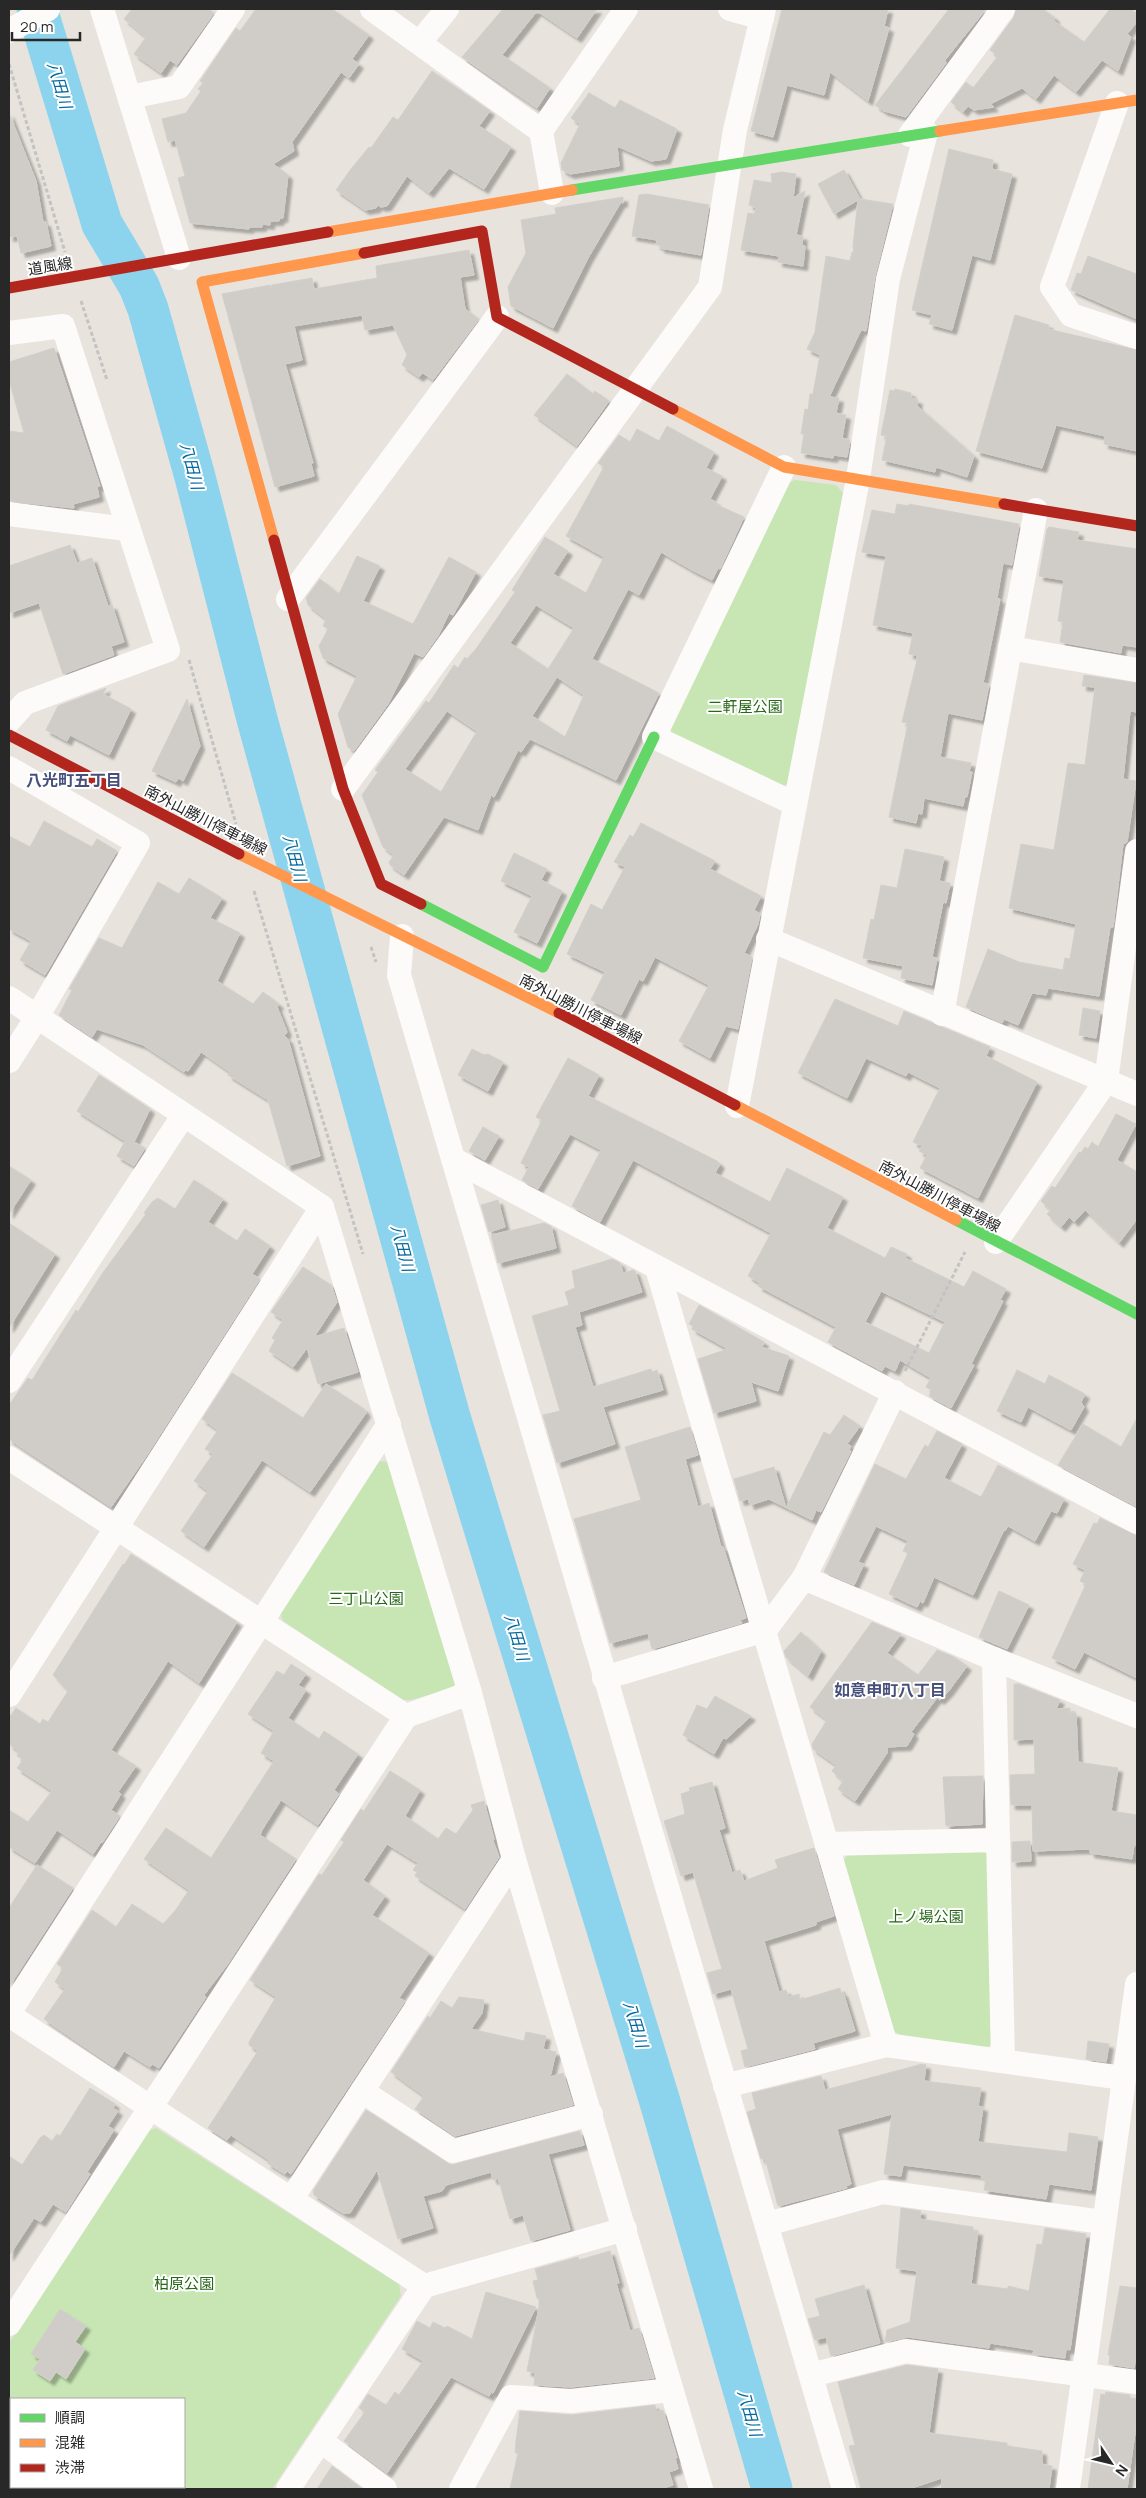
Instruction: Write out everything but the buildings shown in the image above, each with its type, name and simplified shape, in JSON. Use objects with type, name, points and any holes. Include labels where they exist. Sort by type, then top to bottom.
[{"type":"street","points":[[15,28],[48,9]]},
{"type":"street","points":[[102,9],[179,258]]},
{"type":"street","points":[[130,98],[179,87],[233,9]]},
{"type":"street","points":[[372,9],[541,131],[552,193]]},
{"type":"street","points":[[420,42],[447,9]]},
{"type":"street","points":[[541,131],[626,9]]},
{"type":"street","points":[[342,789],[710,287],[731,165],[735,130],[763,14],[730,9]]},
{"type":"street","points":[[737,1106],[858,479],[888,279],[918,133],[1002,9]]},
{"type":"street","points":[[1127,101],[1052,287],[1071,315],[1137,337]]},
{"type":"street","name":"道風線","points":[[9,288],[552,193],[1127,101]]},
{"type":"street","points":[[288,599],[497,317],[482,231],[202,282],[288,599],[342,789],[381,884],[544,967],[784,467]]},
{"type":"street","points":[[497,317],[784,467],[1137,526]]},
{"type":"street","points":[[9,333],[62,326],[168,650],[25,703],[9,721]]},
{"type":"street","points":[[942,1014],[1036,510]]},
{"type":"street","points":[[9,514],[127,529]]},
{"type":"street","points":[[1010,648],[1137,670]]},
{"type":"street","name":"南外山勝川停車場線","points":[[9,735],[252,861],[530,998],[1137,1314]]},
{"type":"street","points":[[654,737],[795,804]]},
{"type":"street","points":[[9,768],[138,843],[37,1017],[9,1061]]},
{"type":"street","points":[[996,1242],[1106,1081],[1137,851]]},
{"type":"street","points":[[402,936],[399,975],[604,1678],[844,2489]]},
{"type":"street","points":[[768,939],[942,1014],[1137,1094]]},
{"type":"street","points":[[9,998],[183,1116],[322,1207],[470,1693],[514,1859],[625,2228],[670,2390],[701,2489]]},
{"type":"street","points":[[9,1381],[183,1116]]},
{"type":"street","points":[[454,1159],[1137,1522]]},
{"type":"street","points":[[9,1695],[118,1528],[322,1207]]},
{"type":"street","points":[[657,1268],[886,2045]]},
{"type":"street","points":[[604,1678],[765,1630],[804,1578],[895,1392]]},
{"type":"street","points":[[389,1424],[9,2014],[424,2286]]},
{"type":"street","points":[[9,1458],[406,1716]]},
{"type":"street","points":[[804,1578],[994,1659],[1137,1716]]},
{"type":"street","points":[[994,1659],[1003,2061]]},
{"type":"street","points":[[9,2324],[406,1716],[470,1693]]},
{"type":"street","points":[[827,1844],[997,1840]]},
{"type":"street","points":[[292,2198],[514,1859]]},
{"type":"street","points":[[1068,2489],[1137,1984]]},
{"type":"street","points":[[725,2086],[886,2045],[1123,2078]]},
{"type":"street","points":[[362,2091],[453,2151],[591,2114]]},
{"type":"street","points":[[767,2224],[883,2192],[1103,2222]]},
{"type":"street","points":[[288,2489],[424,2286],[625,2228]]},
{"type":"street","points":[[811,2375],[906,2351],[1137,2382]]},
{"type":"street","points":[[460,2489],[511,2397],[571,2401],[670,2390]]},
{"type":"street","points":[[321,2441],[385,2489]]},
{"type":"path","points":[[895,1392],[975,1231]]},
{"type":"green space","name":"二軒屋公園","points":[[795,480],[836,485],[843,493],[789,783],[780,788],[673,737],[670,728],[786,484]]},
{"type":"green space","name":"三丁山公園","points":[[378,1461],[394,1462],[457,1681],[453,1688],[411,1700],[403,1700],[283,1621],[280,1612]]},
{"type":"green space","name":"上ノ場公園","points":[[981,1850],[989,1856],[994,2041],[987,2048],[901,2036],[892,2029],[842,1863],[848,1854]]},
{"type":"green space","name":"柏原公園","points":[[156,2128],[399,2284],[401,2296],[272,2489],[14,2489],[12,2488],[185,2488],[185,2398],[10,2398],[10,2487],[9,2343],[145,2132]]},
{"type":"waterway","name":"八田川","points":[[37,9],[102,224],[139,286],[148,309],[195,477],[257,719],[450,1417],[660,2102],[772,2489]]},
{"type":"traffic: fast","points":[[572,190],[940,131]]},
{"type":"traffic: fast","points":[[421,904],[543,967],[654,737]]},
{"type":"traffic: fast","points":[[956,1220],[1137,1314]]},
{"type":"traffic: slow","points":[[940,131],[1137,100]]},
{"type":"traffic: slow","points":[[328,232],[572,190]]},
{"type":"traffic: slow","points":[[274,540],[202,282],[364,253]]},
{"type":"traffic: slow","points":[[673,409],[784,467],[1004,504]]},
{"type":"traffic: slow","points":[[239,854],[559,1013]]},
{"type":"traffic: slow","points":[[735,1105],[956,1220]]},
{"type":"traffic: jam","points":[[364,253],[482,231],[497,317],[673,409]]},
{"type":"traffic: jam","points":[[9,288],[328,232]]},
{"type":"traffic: jam","points":[[1004,504],[1137,526]]},
{"type":"traffic: jam","points":[[274,540],[343,789],[381,884],[421,904]]},
{"type":"traffic: jam","points":[[9,735],[239,854]]},
{"type":"traffic: jam","points":[[559,1013],[735,1105]]},
{"type":"district","name":"八光町五丁目","points":[[74,780]]},
{"type":"district","name":"如意申町八丁目","points":[[890,1690]]}]
